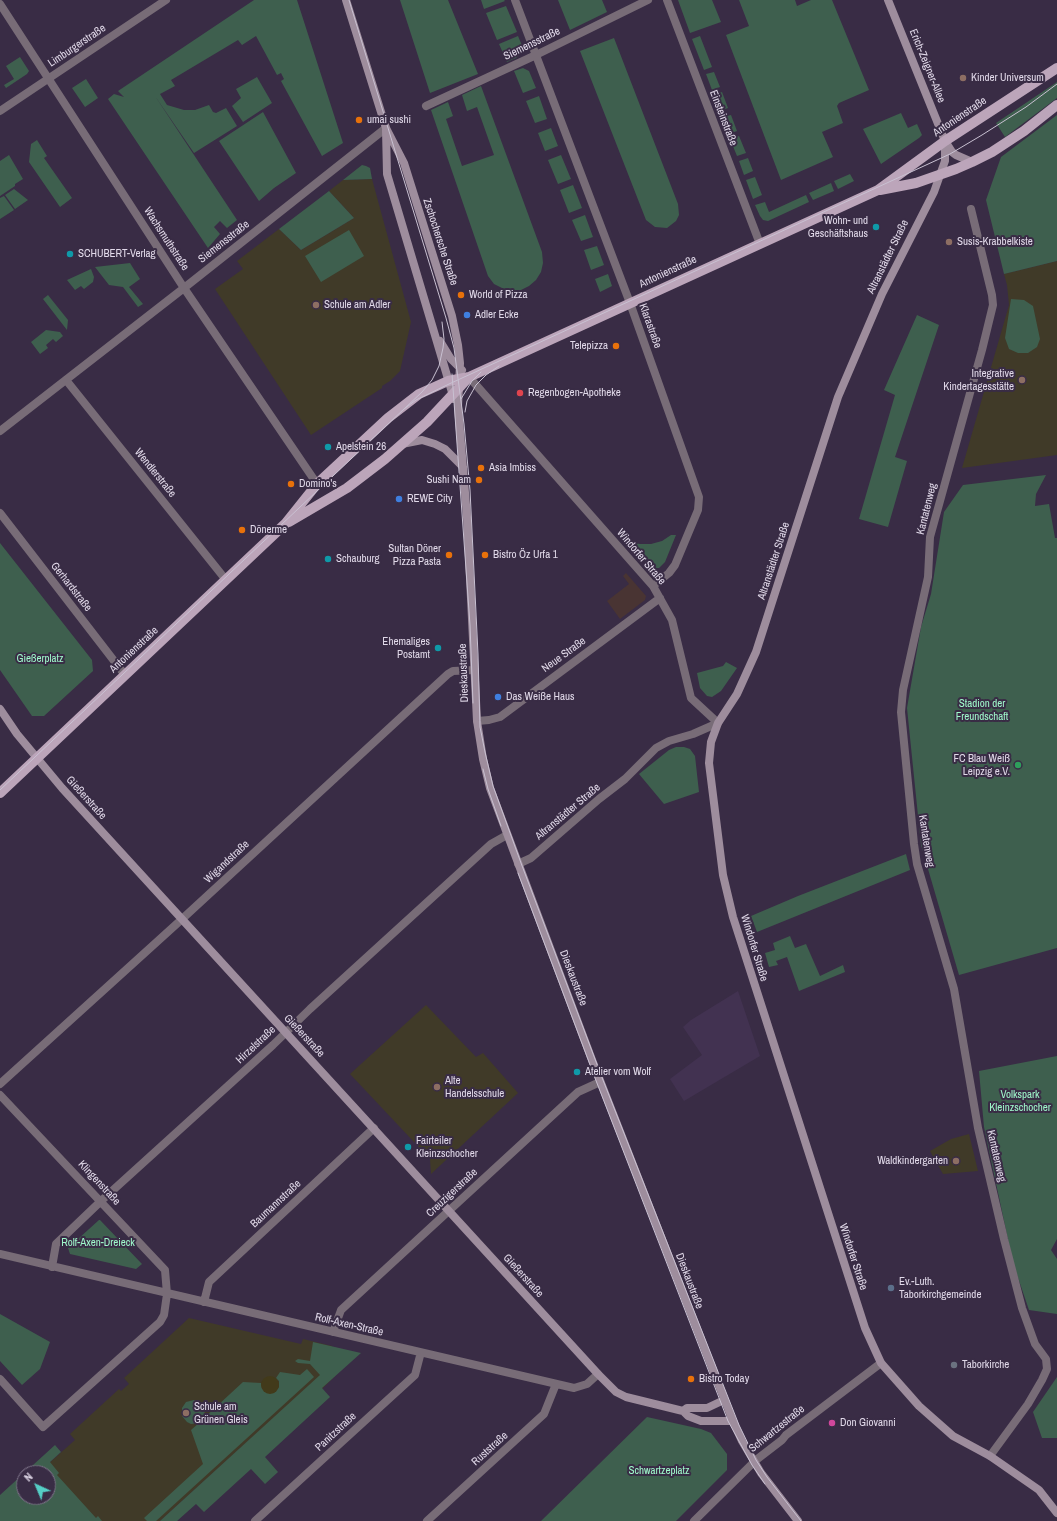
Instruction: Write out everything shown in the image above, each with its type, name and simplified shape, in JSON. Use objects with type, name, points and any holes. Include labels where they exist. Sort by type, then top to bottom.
[{"type":"main road","name":"Antonienstraße","points":[[285,524],[347,488],[380,463],[427,422],[460,385],[630,303],[878,190],[945,141],[1057,68]]},
{"type":"main road","name":"Antonienstraße","points":[[878,190],[908,185],[940,175],[972,162],[1005,144],[1057,106]]},
{"type":"main road","name":"Antonienstraße","points":[[0,793],[285,524],[317,484],[388,418],[419,394],[448,381],[460,385]]},
{"type":"street","name":"Limburgerstraße","points":[[0,111],[166,0]]},
{"type":"street","name":"Zschochersche Straße","points":[[346,0],[386,128],[404,164],[452,316],[458,345],[460,368],[458,407]]},
{"type":"street","name":"Klarastraße","points":[[515,0],[630,303],[699,497],[698,510],[675,566],[653,586]]},
{"type":"street","name":"Siemensstraße","points":[[426,106],[536,55],[648,0]]},
{"type":"street","name":"Einsteinstraße","points":[[667,0],[760,244]]},
{"type":"street","name":"Erich-Zeigner-Allee","points":[[888,0],[945,141]]},
{"type":"street","name":"Wachsmuthstraße","points":[[0,4],[184,288],[317,484]]},
{"type":"street","name":"Zschochersche Straße","points":[[386,128],[387,174],[448,381]]},
{"type":"street","name":"Siemensstraße","points":[[0,431],[386,128]]},
{"type":"street","points":[[945,141],[956,155],[972,162]]},
{"type":"street","name":"Altranstädter Straße","points":[[518,864],[531,858],[625,779],[656,748],[669,741],[693,734],[718,723],[736,694],[756,652],[838,397],[882,294],[934,192],[946,156],[945,141]]},
{"type":"street","name":"Kantatenweg","points":[[971,209],[992,295],[991,315],[930,537],[928,577],[903,690],[901,712],[917,864],[954,989],[978,1128],[1010,1262],[1022,1308],[1035,1344],[1046,1359],[1047,1369],[1042,1380],[1028,1404],[990,1456]]},
{"type":"street","name":"Zschochersche Straße","points":[[430,323],[444,348],[460,368]]},
{"type":"street","name":"Wendlerstraße","points":[[66,380],[226,580]]},
{"type":"street","name":"Windorfer Straße","points":[[460,385],[653,586],[672,620],[691,698],[718,723],[710,742],[708,763],[723,875],[728,899],[743,951],[862,1320],[882,1363],[919,1406],[953,1436],[990,1456],[1039,1490],[1057,1513]]},
{"type":"street","name":"Dieskaustraße","points":[[458,407],[463,468],[477,721],[486,773],[518,864],[600,1082],[724,1400],[754,1462],[798,1521]]},
{"type":"street","points":[[402,444],[422,440],[435,444],[445,449],[463,468]]},
{"type":"street","name":"Gerhardstraße","points":[[0,513],[125,675]]},
{"type":"street","name":"Neue Straße","points":[[477,721],[500,717],[660,598]]},
{"type":"street","name":"Wigandstraße","points":[[0,1084],[181,920],[448,674],[454,671],[475,670]]},
{"type":"street","name":"Gießerstraße","points":[[0,709],[36,759],[181,920],[286,1032],[598,1374]]},
{"type":"street","name":"Hirzelstraße","points":[[52,1267],[56,1244],[101,1201],[491,844],[508,835]]},
{"type":"street","name":"Creuzigerstraße","points":[[333,1332],[341,1310],[578,1092],[600,1082]]},
{"type":"street","name":"Klingenstraße","points":[[0,1095],[166,1270],[167,1294]]},
{"type":"street","name":"Baumannstraße","points":[[204,1302],[209,1282],[374,1128]]},
{"type":"street","name":"Rolf-Axen-Straße","points":[[0,1254],[574,1388],[587,1384],[598,1374]]},
{"type":"street","points":[[0,1379],[43,1427],[160,1322],[164,1314],[167,1294]]},
{"type":"street","name":"Panitzstraße","points":[[255,1521],[415,1374],[421,1352]]},
{"type":"street","name":"Schwartzestraße","points":[[694,1521],[754,1462],[782,1440],[786,1435],[882,1363]]},
{"type":"street","points":[[598,1374],[616,1392],[626,1397],[683,1411],[688,1416],[701,1421],[733,1421]]},
{"type":"street","name":"Ruststraße","points":[[427,1521],[544,1414],[556,1384]]},
{"type":"street","points":[[683,1411],[687,1408],[707,1408],[724,1400]]},
{"type":"shaded area","name":"Schule am Adler","points":[[372,179],[411,322],[400,371],[390,381],[382,386],[382,388],[311,435],[215,289],[243,269],[237,261],[279,229],[301,250],[354,218],[329,191],[343,180]]},
{"type":"shaded area","name":"Integrative Kindertagesstätte","points":[[1057,261],[1057,455],[962,468],[1009,305],[1007,285],[1004,274]]},
{"type":"shaded area","points":[[626,573],[646,596],[645,600],[620,619],[607,601],[629,584],[623,576]]},
{"type":"shaded area","points":[[738,991],[760,1056],[684,1101],[670,1079],[702,1055],[683,1027],[691,1020]]},
{"type":"shaded area","name":"Alte Handelsschule","points":[[426,1005],[476,1057],[483,1053],[518,1093],[431,1174],[430,1159],[350,1074]]},
{"type":"shaded area","name":"Waldkindergarten","points":[[969,1134],[978,1171],[943,1174],[930,1151],[951,1139]]},
{"type":"shaded area","name":"Schule am Grünen Gleis","points":[[189,1318],[301,1344],[303,1339],[332,1346],[336,1375],[320,1391],[312,1383],[160,1521],[22,1521],[5,1502],[16,1492],[16,1505],[56,1505],[56,1465],[47,1465],[75,1440],[70,1434],[119,1389],[121,1391],[129,1384],[124,1378]]},
{"type":"green space","points":[[254,0],[297,0],[343,143],[322,156],[281,81],[284,79],[281,73],[277,75],[256,36],[242,45],[238,40],[171,80],[175,86],[160,94],[167,105],[184,110],[195,110],[209,105],[213,112],[216,113],[226,108],[237,126],[194,153],[155,96],[237,220],[227,228],[220,221],[214,227],[220,234],[208,248],[108,99],[114,94],[124,97],[118,91]]},
{"type":"green space","points":[[400,0],[448,0],[478,74],[430,93]]},
{"type":"green space","points":[[481,0],[504,0],[505,1],[484,9]]},
{"type":"green space","points":[[558,0],[602,0],[607,12],[570,30]]},
{"type":"green space","points":[[678,0],[712,0],[721,22],[690,33]]},
{"type":"green space","points":[[739,0],[795,0],[797,6],[811,0],[832,0],[869,90],[839,103],[837,106],[843,123],[822,132],[833,157],[781,180],[726,35],[749,26]]},
{"type":"green space","points":[[506,6],[517,32],[497,40],[486,13]]},
{"type":"green space","points":[[518,36],[523,48],[522,52],[516,58],[507,62],[499,44]]},
{"type":"green space","points":[[700,36],[712,67],[704,70],[692,39]]},
{"type":"green space","points":[[614,38],[678,204],[679,215],[676,221],[667,228],[655,227],[646,220],[580,51]]},
{"type":"green space","points":[[20,57],[29,71],[27,74],[6,88],[4,85],[14,79],[6,66]]},
{"type":"green space","points":[[523,68],[529,71],[536,88],[523,93],[514,71]]},
{"type":"green space","points":[[714,72],[720,87],[712,90],[706,74]]},
{"type":"green space","points":[[257,77],[272,103],[243,122],[232,106],[241,98],[236,89]]},
{"type":"green space","points":[[86,79],[98,98],[85,107],[72,88]]},
{"type":"green space","points":[[1057,82],[1057,98],[1005,137],[996,123]]},
{"type":"green space","points":[[481,86],[542,252],[543,263],[541,272],[536,280],[521,290],[511,291],[502,288],[494,284],[488,276],[431,110],[448,102],[453,116],[446,119],[462,166],[494,155],[477,107],[467,111],[462,95]]},
{"type":"green space","points":[[722,92],[728,108],[720,111],[714,95]]},
{"type":"green space","points":[[539,96],[547,119],[535,123],[526,101]]},
{"type":"green space","points":[[263,112],[296,173],[274,188],[259,201],[219,141]]},
{"type":"green space","points":[[901,113],[908,128],[917,124],[922,135],[881,164],[863,129]]},
{"type":"green space","points":[[731,115],[737,131],[728,134],[722,117]]},
{"type":"green space","points":[[1057,115],[1057,261],[1004,274],[986,200],[1001,157]]},
{"type":"green space","points":[[551,128],[558,146],[545,151],[538,133]]},
{"type":"green space","points":[[739,136],[746,153],[737,156],[730,139]]},
{"type":"green space","points":[[37,140],[47,156],[44,158],[72,198],[60,207],[29,162],[31,144]]},
{"type":"green space","points":[[9,155],[23,179],[0,196],[0,161]]},
{"type":"green space","points":[[561,155],[571,179],[558,184],[548,160]]},
{"type":"green space","points":[[748,158],[753,171],[744,175],[739,161]]},
{"type":"green space","points":[[362,165],[370,168],[372,179],[343,180]]},
{"type":"green space","points":[[850,174],[854,181],[838,189],[834,181]]},
{"type":"green space","points":[[755,177],[762,195],[753,199],[746,180]]},
{"type":"green space","points":[[831,183],[834,191],[813,200],[809,193]]},
{"type":"green space","points":[[573,185],[582,208],[569,213],[560,190]]},
{"type":"green space","points":[[14,189],[28,200],[15,209],[5,195]]},
{"type":"green space","points":[[329,191],[354,218],[301,250],[279,229]]},
{"type":"green space","points":[[806,195],[809,202],[768,221],[763,220],[755,205],[765,202],[769,212]]},
{"type":"green space","points":[[4,196],[14,210],[0,219],[0,198]]},
{"type":"green space","points":[[585,215],[593,237],[581,241],[572,220]]},
{"type":"green space","points":[[349,230],[364,256],[321,282],[305,256]]},
{"type":"green space","points":[[597,246],[604,265],[591,270],[584,250]]},
{"type":"green space","points":[[130,263],[140,279],[129,287],[143,304],[138,307],[123,287],[109,285],[95,267]]},
{"type":"green space","points":[[91,269],[94,277],[93,282],[84,289],[81,286],[75,290],[67,280]]},
{"type":"green space","points":[[608,274],[612,286],[600,292],[595,279]]},
{"type":"green space","points":[[48,295],[68,320],[67,330],[43,299]]},
{"type":"green space","points":[[1011,299],[1024,300],[1033,306],[1040,339],[1037,347],[1028,353],[1018,353],[1009,349],[1005,338]]},
{"type":"green space","points":[[917,315],[939,325],[895,457],[907,461],[888,527],[859,519],[895,395],[884,390]]},
{"type":"green space","points":[[46,330],[60,332],[63,336],[56,342],[53,339],[46,345],[48,348],[40,354],[31,342]]},
{"type":"green space","name":"Stadion der Freundschaft","points":[[1046,475],[1036,494],[1035,506],[1049,504],[1055,538],[1057,538],[1057,948],[959,975],[921,845],[907,708],[921,627],[931,594],[944,512],[963,485]]},
{"type":"green space","points":[[671,535],[676,535],[665,562],[659,568],[649,566],[628,542],[651,544],[662,541]]},
{"type":"green space","name":"Gießerplatz","points":[[0,543],[92,660],[93,671],[44,716],[32,716],[0,670]]},
{"type":"green space","points":[[726,662],[737,668],[721,691],[712,697],[707,696],[700,688],[697,673],[723,666]]},
{"type":"green space","points":[[676,747],[690,749],[695,756],[699,792],[664,804],[639,774],[669,750]]},
{"type":"green space","points":[[906,854],[910,870],[757,932],[751,916]]},
{"type":"green space","points":[[790,936],[795,948],[806,944],[820,976],[843,965],[845,972],[799,991],[787,957],[776,961],[778,965],[769,967],[765,953],[775,950],[773,943]]},
{"type":"green space","name":"Volkspark Kleinzschocher","points":[[1057,1056],[1057,1239],[1051,1250],[1057,1259],[1057,1314],[1029,1310],[1013,1263],[984,1127],[979,1071]]},
{"type":"green space","name":"Rolf-Axen-Dreieck","points":[[99,1220],[142,1264],[136,1269],[70,1254],[68,1248]]},
{"type":"green space","points":[[0,1314],[50,1342],[40,1369],[22,1385],[0,1361]]},
{"type":"green space","points":[[313,1342],[361,1353],[322,1388],[330,1397],[265,1457],[278,1472],[265,1484],[251,1469],[204,1512],[196,1504],[177,1521],[160,1521],[320,1375],[310,1364],[298,1363],[295,1361],[298,1359],[310,1361]]},
{"type":"green space","points":[[307,1369],[314,1377],[156,1521],[147,1521],[144,1518],[203,1464],[191,1430],[199,1423],[191,1424],[182,1416],[182,1408],[186,1402],[194,1400],[201,1403],[205,1409],[204,1418],[243,1382],[261,1383],[262,1388],[274,1393],[279,1387],[279,1381],[276,1378],[280,1372],[300,1375]]},
{"type":"green space","points":[[1057,1377],[1057,1438],[1042,1438],[1033,1412]]},
{"type":"green space","name":"Schwartzeplatz","points":[[647,1417],[701,1429],[711,1433],[727,1454],[727,1470],[676,1521],[541,1521]]},
{"type":"green space","points":[[55,1445],[61,1452],[50,1462],[52,1465],[33,1465]]},
{"type":"green space","points":[[56,1469],[59,1473],[57,1475],[96,1518],[98,1516],[102,1521],[0,1521],[0,1495],[16,1480],[16,1505],[56,1505]]},
{"type":"sand","points":[[270,1376],[276,1379],[279,1385],[276,1391],[270,1394],[264,1391],[261,1385],[264,1379]]},
{"type":"tram line","points":[[349,0],[454,348],[464,424],[470,490],[480,727],[493,786],[601,1075],[739,1425],[756,1460],[767,1477],[801,1521]]},
{"type":"tram line","points":[[404,409],[416,400],[449,384],[950,154],[1026,107],[1057,84]]},
{"type":"tram line","points":[[0,790],[422,392],[432,380],[439,366],[444,339],[442,322]]},
{"type":"tram line","points":[[465,412],[467,401],[476,385],[486,375],[499,366]]},
{"type":"tram line","points":[[461,399],[472,381],[481,372]]},
{"type":"tram line","points":[[452,374],[470,625],[473,703]]},
{"type":"tram line","points":[[483,769],[488,789],[501,826]]},
{"type":"tram line","points":[[518,873],[595,1078],[728,1421],[752,1465],[765,1484]]},
{"type":"place","name":"Kinder Universum","points":[[963,78]]},
{"type":"place","name":"umai sushi","points":[[359,120]]},
{"type":"place","name":"Wohn- und Geschäftshaus","points":[[876,227]]},
{"type":"place","name":"Susis-Krabbelkiste","points":[[949,242]]},
{"type":"place","name":"SCHUBERT-Verlag","points":[[70,254]]},
{"type":"place","name":"World of Pizza","points":[[461,295]]},
{"type":"place","name":"Schule am Adler","points":[[316,305]]},
{"type":"place","name":"Adler Ecke","points":[[467,315]]},
{"type":"place","name":"Telepizza","points":[[616,346]]},
{"type":"place","name":"Integrative Kindertagesstätte","points":[[1022,380]]},
{"type":"place","name":"Regenbogen-Apotheke","points":[[520,393]]},
{"type":"place","name":"Apelstein 26","points":[[328,447]]},
{"type":"place","name":"Asia Imbiss","points":[[481,468]]},
{"type":"place","name":"Sushi Nam","points":[[479,480]]},
{"type":"place","name":"Domino's","points":[[291,484]]},
{"type":"place","name":"REWE City","points":[[399,499]]},
{"type":"place","name":"Dönerme","points":[[242,530]]},
{"type":"place","name":"Sultan Döner Pizza Pasta","points":[[449,555]]},
{"type":"place","name":"Bistro Öz Urfa 1","points":[[485,555]]},
{"type":"place","name":"Schauburg","points":[[328,559]]},
{"type":"place","name":"Ehemaliges Postamt","points":[[438,648]]},
{"type":"place","name":"Das Weiße Haus","points":[[498,697]]},
{"type":"place","name":"FC Blau Weiß Leipzig e.V.","points":[[1018,765]]},
{"type":"place","name":"Atelier vom Wolf","points":[[577,1072]]},
{"type":"place","name":"Alte Handelsschule","points":[[437,1087]]},
{"type":"place","name":"Fairteiler Kleinzschocher","points":[[408,1147]]},
{"type":"place","name":"Waldkindergarten","points":[[956,1161]]},
{"type":"place","name":"Ev.-Luth. Taborkirchgemeinde","points":[[891,1288]]},
{"type":"place","name":"Taborkirche","points":[[954,1365]]},
{"type":"place","name":"Bistro Today","points":[[691,1379]]},
{"type":"place","name":"Schule am Grünen Gleis","points":[[186,1413]]},
{"type":"place","name":"Don Giovanni","points":[[832,1423]]}]
